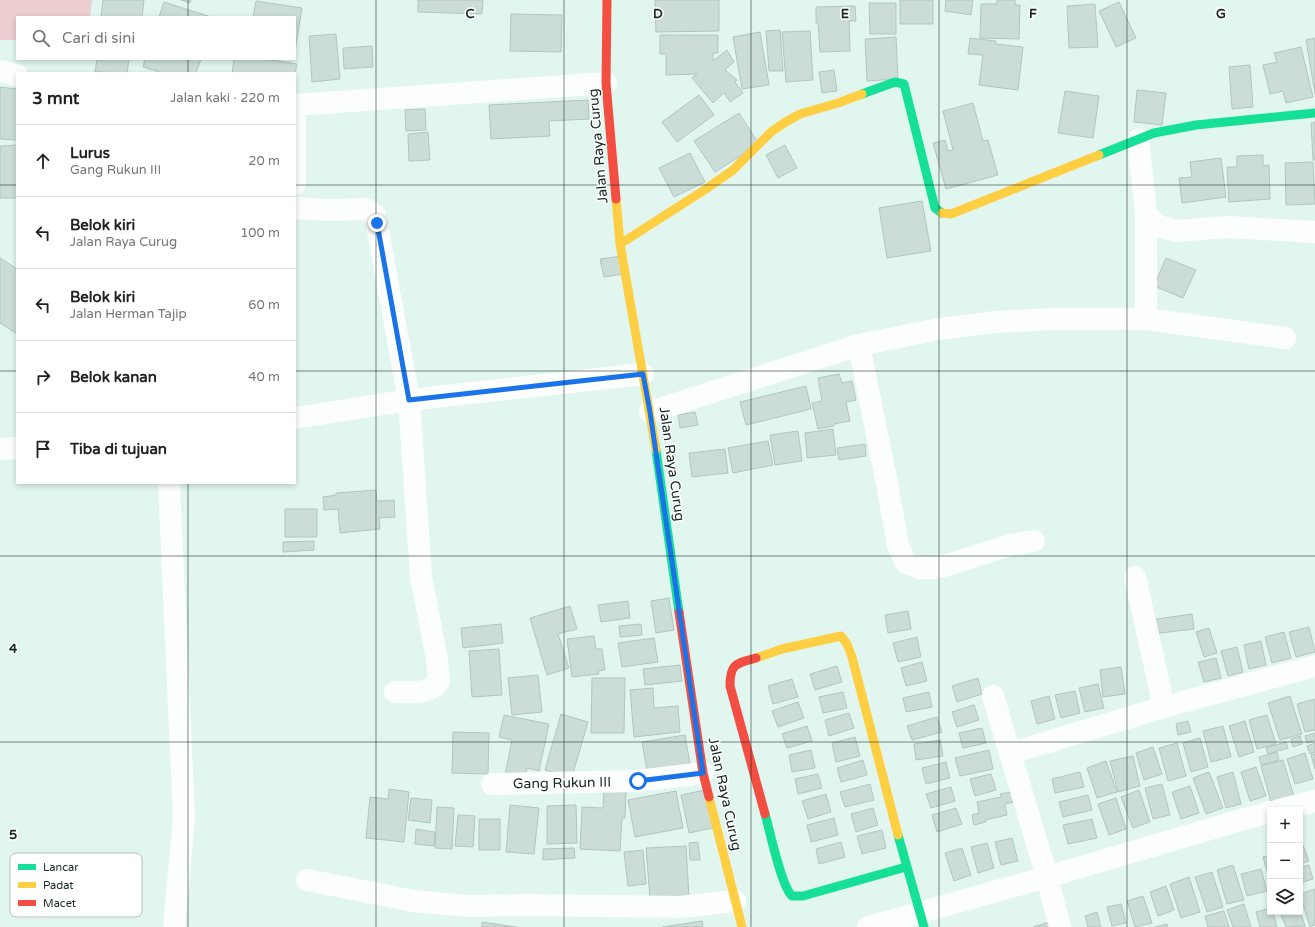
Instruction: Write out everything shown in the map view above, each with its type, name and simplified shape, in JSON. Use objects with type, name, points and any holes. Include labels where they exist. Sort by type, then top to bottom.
[{"type":"street","name":"Jalan Raya Curug","points":[[607,0],[606,83],[620,244],[650,412],[703,773],[742,927]]},
{"type":"street","points":[[0,71],[16,75]]},
{"type":"street","points":[[620,244],[733,170],[771,132],[784,123],[800,114],[895,82],[904,84],[910,103],[935,208],[943,214],[951,214],[1154,133],[1196,125],[1315,113]]},
{"type":"street","points":[[296,105],[606,83]]},
{"type":"street","points":[[1138,140],[1146,214],[1146,319]]},
{"type":"street","points":[[296,208],[366,209],[375,215],[409,400],[421,576],[437,659],[439,682],[434,688],[425,692],[395,692]]},
{"type":"street","points":[[1146,214],[1158,226],[1177,231],[1226,227],[1315,232]]},
{"type":"street","points":[[650,412],[859,345],[939,329],[995,322],[1053,319],[1146,319],[1285,338]]},
{"type":"street","points":[[859,345],[898,545],[906,563],[919,568],[935,568],[1010,545],[1034,541]]},
{"type":"street","points":[[296,418],[409,400],[643,374]]},
{"type":"street","points":[[0,449],[16,448]]},
{"type":"street","points":[[170,484],[184,818],[174,927]]},
{"type":"street","points":[[1135,576],[1164,707]]},
{"type":"street","points":[[906,867],[795,898],[790,896],[783,881],[730,686],[730,673],[737,664],[782,649],[841,636],[847,644],[852,656],[906,867],[922,920]]},
{"type":"street","points":[[1011,753],[1164,707],[1315,666]]},
{"type":"street","points":[[993,696],[1047,877],[1060,927]]},
{"type":"street","name":"Gang Rukun III","points":[[492,784],[638,781],[703,773]]},
{"type":"street","points":[[1291,807],[1315,801]]},
{"type":"street","points":[[868,927],[922,920],[1047,877],[1267,813]]},
{"type":"street","points":[[307,880],[413,901],[468,906],[527,905],[680,907],[735,901]]},
{"type":"shaded area","points":[[0,0],[92,0],[90,16],[16,16],[16,40],[0,40]]},
{"type":"building","points":[[103,0],[144,0],[142,16],[101,16]]},
{"type":"building","points":[[181,0],[191,0],[190,3]]},
{"type":"building","points":[[418,0],[483,0],[482,14],[418,12]]},
{"type":"building","points":[[655,0],[719,0],[719,31],[656,32]]},
{"type":"building","points":[[900,0],[933,0],[933,24],[900,24]]},
{"type":"building","points":[[946,0],[973,0],[971,15],[945,11]]},
{"type":"building","points":[[997,0],[1015,0],[1015,5],[1020,5],[1019,39],[980,38],[981,4],[997,4]]},
{"type":"building","points":[[256,1],[302,8],[296,45],[296,16],[253,16]]},
{"type":"building","points":[[164,2],[208,16],[159,16]]},
{"type":"building","points":[[1119,2],[1136,38],[1116,47],[1099,11]]},
{"type":"building","points":[[869,3],[896,3],[896,34],[870,34]]},
{"type":"building","points":[[1095,4],[1098,47],[1069,48],[1067,6]]},
{"type":"building","points":[[855,6],[856,21],[849,21],[850,51],[820,52],[818,23],[816,23],[816,7]]},
{"type":"building","points":[[511,14],[562,15],[561,52],[510,51]]},
{"type":"building","points":[[780,30],[783,71],[769,71],[766,31]]},
{"type":"building","points":[[810,31],[813,80],[786,82],[782,32]]},
{"type":"building","points":[[760,32],[769,85],[742,89],[733,37]]},
{"type":"building","points":[[336,34],[340,79],[312,82],[309,36]]},
{"type":"building","points":[[660,35],[718,35],[718,53],[713,53],[713,61],[727,50],[734,62],[725,70],[737,80],[735,82],[743,93],[730,102],[724,93],[713,103],[692,78],[697,74],[666,75],[666,54],[660,54]]},
{"type":"building","points":[[896,37],[898,79],[867,81],[865,39]]},
{"type":"building","points":[[970,38],[996,41],[996,44],[1023,47],[1018,90],[979,85],[983,55],[968,54]]},
{"type":"building","points":[[1315,38],[1315,94],[1306,40]]},
{"type":"building","points":[[372,46],[373,67],[344,69],[343,48]]},
{"type":"building","points":[[1301,47],[1313,97],[1286,103],[1283,91],[1270,94],[1263,65],[1277,62],[1274,53]]},
{"type":"building","points":[[97,60],[129,60],[127,72],[95,72]]},
{"type":"building","points":[[145,60],[201,60],[196,72],[160,72],[143,67]]},
{"type":"building","points":[[234,60],[271,60],[297,64],[296,72],[232,72]]},
{"type":"building","points":[[1250,65],[1253,107],[1232,109],[1229,67]]},
{"type":"building","points":[[834,70],[837,91],[822,93],[819,72]]},
{"type":"building","points":[[0,87],[16,89],[16,140],[0,139]]},
{"type":"building","points":[[1137,90],[1166,93],[1162,125],[1134,122]]},
{"type":"building","points":[[1065,91],[1099,96],[1093,138],[1058,133]]},
{"type":"building","points":[[699,95],[714,115],[677,142],[662,122]]},
{"type":"building","points":[[588,100],[589,119],[549,121],[550,136],[491,139],[489,105]]},
{"type":"building","points":[[973,103],[983,141],[988,140],[998,175],[946,189],[933,143],[945,140],[948,151],[953,150],[943,111]]},
{"type":"building","points":[[425,109],[426,130],[406,131],[405,110]]},
{"type":"building","points":[[739,113],[759,144],[715,172],[694,141]]},
{"type":"building","points":[[1315,122],[1315,160],[1313,160],[1311,123]]},
{"type":"building","points":[[428,132],[430,160],[409,161],[408,134]]},
{"type":"building","points":[[16,145],[16,198],[0,198],[0,146]]},
{"type":"building","points":[[785,145],[797,168],[778,178],[766,155]]},
{"type":"building","points":[[690,153],[705,182],[674,197],[659,168]]},
{"type":"building","points":[[1263,155],[1263,166],[1269,165],[1270,199],[1229,202],[1227,167],[1237,167],[1237,156]]},
{"type":"building","points":[[1221,158],[1226,197],[1182,203],[1179,178],[1192,177],[1190,162]]},
{"type":"building","points":[[1313,162],[1315,204],[1286,205],[1285,163]]},
{"type":"building","points":[[922,201],[931,251],[887,258],[879,208]]},
{"type":"building","points":[[621,256],[624,274],[604,277],[600,259]]},
{"type":"building","points":[[0,258],[16,268],[16,333],[0,323]]},
{"type":"building","points":[[1166,258],[1196,270],[1183,298],[1154,286]]},
{"type":"building","points":[[839,374],[842,383],[852,381],[856,400],[846,402],[850,421],[818,429],[812,403],[822,401],[818,378]]},
{"type":"building","points":[[806,386],[811,409],[746,425],[740,402]]},
{"type":"building","points":[[695,412],[698,425],[680,428],[678,415]]},
{"type":"building","points":[[833,429],[836,455],[807,458],[805,433]]},
{"type":"building","points":[[798,431],[802,461],[775,465],[770,435]]},
{"type":"building","points":[[768,441],[773,465],[733,473],[728,448]]},
{"type":"building","points":[[865,444],[866,456],[839,460],[837,448]]},
{"type":"building","points":[[725,449],[728,473],[692,477],[689,453]]},
{"type":"building","points":[[376,490],[377,501],[394,500],[395,517],[379,518],[380,529],[340,533],[338,509],[324,510],[323,497],[336,495],[336,493]]},
{"type":"building","points":[[285,509],[317,509],[317,537],[285,537]]},
{"type":"building","points":[[314,541],[314,550],[283,552],[283,542]]},
{"type":"building","points":[[669,598],[674,630],[656,633],[651,601]]},
{"type":"building","points":[[628,601],[630,618],[601,622],[598,605]]},
{"type":"building","points":[[570,606],[577,629],[558,634],[569,668],[547,675],[530,618]]},
{"type":"building","points":[[908,611],[911,629],[888,633],[885,615]]},
{"type":"building","points":[[1192,614],[1194,629],[1152,634],[1150,620]]},
{"type":"building","points":[[501,624],[503,643],[463,648],[461,628]]},
{"type":"building","points":[[641,624],[642,635],[620,637],[619,626]]},
{"type":"building","points":[[1309,627],[1315,652],[1296,657],[1289,632]]},
{"type":"building","points":[[1209,628],[1217,653],[1204,657],[1196,632]]},
{"type":"building","points":[[1284,632],[1291,658],[1272,663],[1265,637]]},
{"type":"building","points":[[594,636],[596,649],[602,649],[605,670],[598,671],[599,674],[572,677],[567,639]]},
{"type":"building","points":[[917,637],[921,657],[898,662],[893,643]]},
{"type":"building","points":[[654,638],[658,662],[622,667],[618,643]]},
{"type":"building","points":[[1261,641],[1266,665],[1249,669],[1244,645]]},
{"type":"building","points":[[1237,647],[1243,672],[1228,676],[1221,651]]},
{"type":"building","points":[[499,649],[502,695],[472,697],[469,651]]},
{"type":"building","points":[[1216,658],[1221,678],[1204,682],[1198,662]]},
{"type":"building","points":[[922,662],[927,681],[906,686],[901,668]]},
{"type":"building","points":[[680,665],[682,681],[645,685],[643,669]]},
{"type":"building","points":[[837,666],[842,682],[815,690],[810,674]]},
{"type":"building","points":[[1121,667],[1125,694],[1103,697],[1100,670]]},
{"type":"building","points":[[538,675],[542,712],[512,715],[508,678]]},
{"type":"building","points":[[592,678],[625,678],[624,733],[591,733]]},
{"type":"building","points":[[978,678],[982,694],[957,702],[952,686]]},
{"type":"building","points":[[792,679],[798,697],[773,704],[768,686]]},
{"type":"building","points":[[1098,684],[1104,708],[1085,712],[1079,688]]},
{"type":"building","points":[[653,688],[654,708],[678,706],[680,732],[634,737],[630,690]]},
{"type":"building","points":[[1075,691],[1080,713],[1061,718],[1055,695]]},
{"type":"building","points":[[843,692],[847,708],[823,713],[819,697]]},
{"type":"building","points":[[929,692],[932,707],[906,712],[903,698]]},
{"type":"building","points":[[1049,696],[1055,719],[1037,724],[1031,701]]},
{"type":"building","points":[[1290,696],[1302,734],[1280,740],[1268,703]]},
{"type":"building","points":[[1315,699],[1315,730],[1305,732],[1297,704]]},
{"type":"building","points":[[798,702],[804,718],[778,727],[772,711]]},
{"type":"building","points":[[974,705],[979,720],[957,727],[952,712]]},
{"type":"building","points":[[849,713],[854,728],[829,736],[825,720]]},
{"type":"building","points":[[561,714],[588,722],[572,777],[545,770]]},
{"type":"building","points":[[504,715],[549,724],[539,771],[527,768],[525,779],[505,775],[512,740],[499,737]]},
{"type":"building","points":[[1267,715],[1276,744],[1257,749],[1249,720]]},
{"type":"building","points":[[937,717],[942,732],[912,740],[907,726]]},
{"type":"building","points":[[1188,721],[1191,732],[1178,735],[1176,724]]},
{"type":"building","points":[[1245,721],[1254,752],[1239,757],[1229,726]]},
{"type":"building","points":[[807,726],[812,741],[787,748],[782,734]]},
{"type":"building","points":[[1223,726],[1231,757],[1211,762],[1203,731]]},
{"type":"building","points":[[982,728],[986,743],[963,748],[959,733]]},
{"type":"building","points":[[453,732],[489,733],[488,774],[452,773]]},
{"type":"building","points":[[1315,733],[1315,740],[1307,743],[1305,736]]},
{"type":"building","points":[[685,735],[690,764],[647,771],[642,742]]},
{"type":"building","points":[[1300,736],[1302,744],[1293,747],[1291,739]]},
{"type":"building","points":[[855,737],[860,756],[836,762],[832,743]]},
{"type":"building","points":[[1200,738],[1208,767],[1191,772],[1183,743]]},
{"type":"building","points":[[940,740],[943,756],[916,760],[914,744]]},
{"type":"building","points":[[1286,742],[1288,748],[1268,754],[1266,748]]},
{"type":"building","points":[[1177,743],[1186,776],[1168,781],[1159,748]]},
{"type":"building","points":[[1315,743],[1315,752],[1310,754],[1307,746]]},
{"type":"building","points":[[1153,747],[1162,774],[1144,780],[1136,753]]},
{"type":"building","points":[[811,750],[815,768],[792,772],[789,755]]},
{"type":"building","points":[[989,750],[993,769],[960,776],[955,758]]},
{"type":"building","points":[[1277,752],[1279,760],[1261,765],[1259,757]]},
{"type":"building","points":[[1305,753],[1313,779],[1295,784],[1287,759]]},
{"type":"building","points":[[1315,754],[1315,769],[1311,755]]},
{"type":"building","points":[[1133,756],[1140,786],[1118,792],[1110,761]]},
{"type":"building","points":[[863,760],[867,775],[841,782],[837,768]]},
{"type":"building","points":[[1283,760],[1295,800],[1272,806],[1261,766]]},
{"type":"building","points":[[1106,761],[1117,792],[1097,798],[1087,768]]},
{"type":"building","points":[[946,762],[950,778],[926,784],[922,768]]},
{"type":"building","points":[[1256,767],[1266,796],[1250,801],[1241,772]]},
{"type":"building","points":[[1080,772],[1084,787],[1055,793],[1052,779]]},
{"type":"building","points":[[1209,772],[1223,808],[1206,814],[1193,778]]},
{"type":"building","points":[[1233,772],[1241,804],[1226,808],[1217,777]]},
{"type":"building","points":[[818,774],[822,788],[798,794],[795,779]]},
{"type":"building","points":[[991,774],[996,790],[975,796],[970,779]]},
{"type":"building","points":[[870,784],[874,800],[845,807],[840,792]]},
{"type":"building","points":[[1162,784],[1170,815],[1153,819],[1145,788]]},
{"type":"building","points":[[1190,786],[1199,813],[1181,819],[1172,792]]},
{"type":"building","points":[[951,787],[955,801],[931,808],[926,794]]},
{"type":"building","points":[[389,789],[409,792],[404,842],[366,838],[370,797],[388,799]]},
{"type":"building","points":[[705,790],[713,828],[689,833],[681,795]]},
{"type":"building","points":[[1139,790],[1150,822],[1133,828],[1121,797]]},
{"type":"building","points":[[604,791],[626,792],[625,818],[622,818],[620,851],[580,849],[582,807],[603,808]]},
{"type":"building","points":[[676,791],[683,828],[635,837],[628,800]]},
{"type":"building","points":[[1017,791],[1019,801],[1005,804],[1007,815],[985,820],[986,822],[974,825],[972,815],[979,813],[977,802],[1001,797],[1000,794]]},
{"type":"building","points":[[826,794],[831,812],[808,819],[802,801]]},
{"type":"building","points":[[1088,795],[1092,810],[1063,817],[1059,802]]},
{"type":"building","points":[[411,798],[432,800],[430,823],[408,820]]},
{"type":"building","points":[[1116,798],[1126,829],[1109,835],[1098,804]]},
{"type":"building","points":[[510,805],[539,808],[534,854],[506,852]]},
{"type":"building","points":[[576,805],[577,843],[547,844],[547,806]]},
{"type":"building","points":[[437,807],[454,808],[452,849],[435,848]]},
{"type":"building","points":[[873,808],[878,825],[856,832],[851,814]]},
{"type":"building","points":[[956,808],[962,824],[937,832],[932,815]]},
{"type":"building","points":[[458,815],[475,816],[473,847],[455,846]]},
{"type":"building","points":[[834,818],[838,835],[811,842],[807,825]]},
{"type":"building","points":[[479,819],[500,819],[500,850],[479,850]]},
{"type":"building","points":[[1092,819],[1097,838],[1068,844],[1063,825]]},
{"type":"building","points":[[416,829],[435,832],[434,846],[415,844]]},
{"type":"building","points":[[882,830],[886,848],[862,854],[857,836]]},
{"type":"building","points":[[1012,838],[1018,861],[1001,865],[995,842]]},
{"type":"building","points":[[698,842],[700,860],[690,860],[689,843]]},
{"type":"building","points":[[841,842],[845,857],[819,864],[816,849]]},
{"type":"building","points":[[987,843],[994,868],[978,873],[971,847]]},
{"type":"building","points":[[1303,845],[1309,861],[1303,863]]},
{"type":"building","points":[[686,846],[689,897],[650,899],[646,848]]},
{"type":"building","points":[[574,848],[575,858],[543,860],[543,849]]},
{"type":"building","points":[[962,848],[971,875],[954,881],[945,853]]},
{"type":"building","points":[[643,850],[646,884],[628,886],[624,852]]},
{"type":"building","points":[[1267,856],[1267,871],[1263,857]]},
{"type":"building","points":[[1233,865],[1244,900],[1227,904],[1217,870]]},
{"type":"building","points":[[1309,865],[1313,879],[1303,882],[1303,867]]},
{"type":"building","points":[[1261,869],[1267,891],[1247,896],[1241,874]]},
{"type":"building","points":[[1212,872],[1223,907],[1207,912],[1195,877]]},
{"type":"building","points":[[1189,877],[1200,912],[1181,918],[1170,884]]},
{"type":"building","points":[[1166,886],[1174,910],[1158,916],[1150,892]]},
{"type":"building","points":[[1315,889],[1315,925],[1310,927],[1303,904],[1303,893]]},
{"type":"building","points":[[1143,896],[1152,923],[1135,927],[1127,901]]},
{"type":"building","points":[[1121,904],[1126,923],[1112,926],[1107,907]]},
{"type":"building","points":[[1244,904],[1251,927],[1233,927],[1227,910]]},
{"type":"building","points":[[1267,909],[1267,915],[1274,915],[1277,927],[1260,927],[1256,912]]},
{"type":"building","points":[[1224,911],[1229,927],[1208,927],[1205,916]]},
{"type":"building","points":[[1097,912],[1101,927],[1088,927],[1085,916]]},
{"type":"building","points":[[1281,915],[1301,915],[1305,926],[1286,927]]},
{"type":"building","points":[[702,921],[703,927],[662,927]]},
{"type":"building","points":[[482,922],[516,927],[482,927]]},
{"type":"building","points":[[1049,922],[1050,927],[1033,927]]},
{"type":"building","points":[[1167,924],[1168,927],[1155,927]]},
{"type":"traffic: fast","points":[[862,94],[895,82],[904,84],[935,208],[942,213]]},
{"type":"traffic: fast","points":[[1099,155],[1154,133],[1196,125],[1315,113]]},
{"type":"traffic: fast","points":[[656,450],[679,612]]},
{"type":"traffic: fast","points":[[765,814],[776,858],[784,881],[792,896],[803,896],[906,867]]},
{"type":"traffic: fast","points":[[898,835],[924,927]]},
{"type":"traffic: slow","points":[[620,244],[733,170],[771,132],[784,123],[800,114],[862,94]]},
{"type":"traffic: slow","points":[[942,213],[951,214],[1099,155]]},
{"type":"traffic: slow","points":[[616,199],[620,244],[656,450]]},
{"type":"traffic: slow","points":[[756,658],[782,649],[841,636],[847,644],[852,657],[898,835]]},
{"type":"traffic: slow","points":[[709,797],[742,927]]},
{"type":"traffic: jam","points":[[607,0],[606,83],[616,199]]},
{"type":"traffic: jam","points":[[679,612],[703,773],[709,797]]},
{"type":"traffic: jam","points":[[756,658],[739,663],[733,669],[730,678],[730,686],[765,814]]},
{"type":"route","points":[[377,223],[409,400],[643,374],[650,412],[703,773],[638,781]]}]
